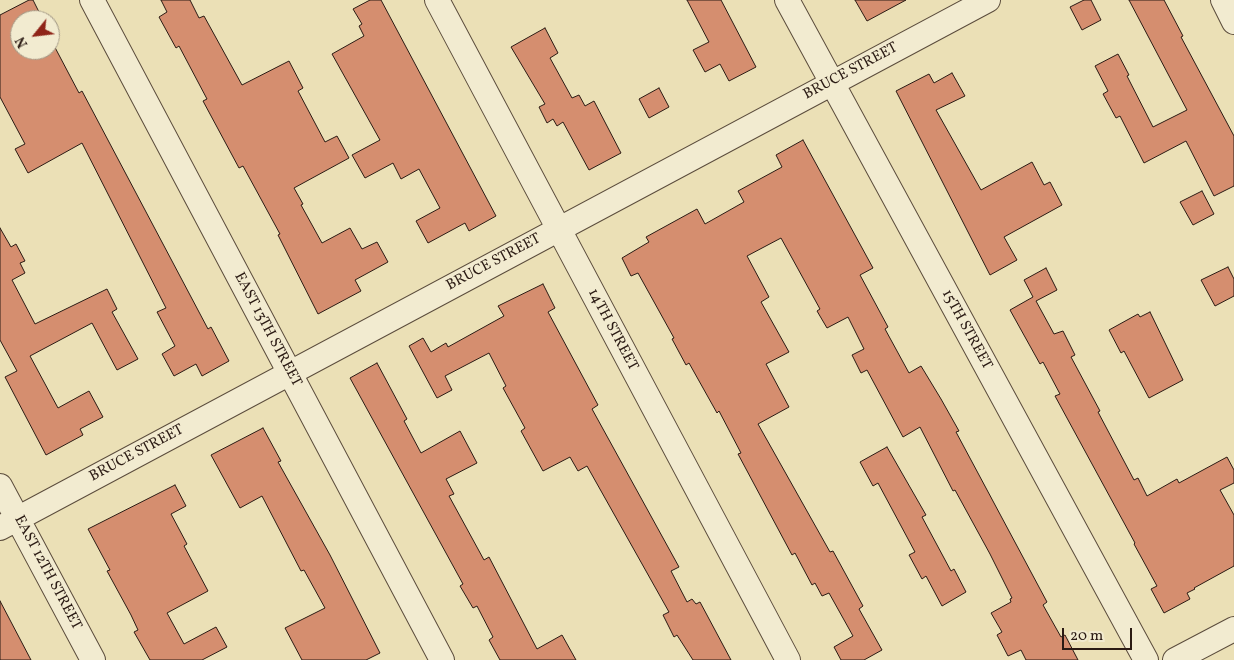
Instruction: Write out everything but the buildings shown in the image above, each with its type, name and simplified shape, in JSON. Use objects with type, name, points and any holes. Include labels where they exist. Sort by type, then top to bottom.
[{"type":"street","name":"EAST 13TH STREET","points":[[92,0],[442,660]]},
{"type":"street","name":"14TH STREET","points":[[437,0],[788,660]]},
{"type":"street","name":"15TH STREET","points":[[787,0],[830,83],[1146,660]]},
{"type":"street","name":"BRUCE STREET","points":[[8,523],[988,0]]},
{"type":"street","points":[[1223,0],[1234,22]]},
{"type":"street","name":"EAST 12TH STREET","points":[[0,486],[8,523],[93,660]]},
{"type":"street","points":[[1175,660],[1234,629]]}]
